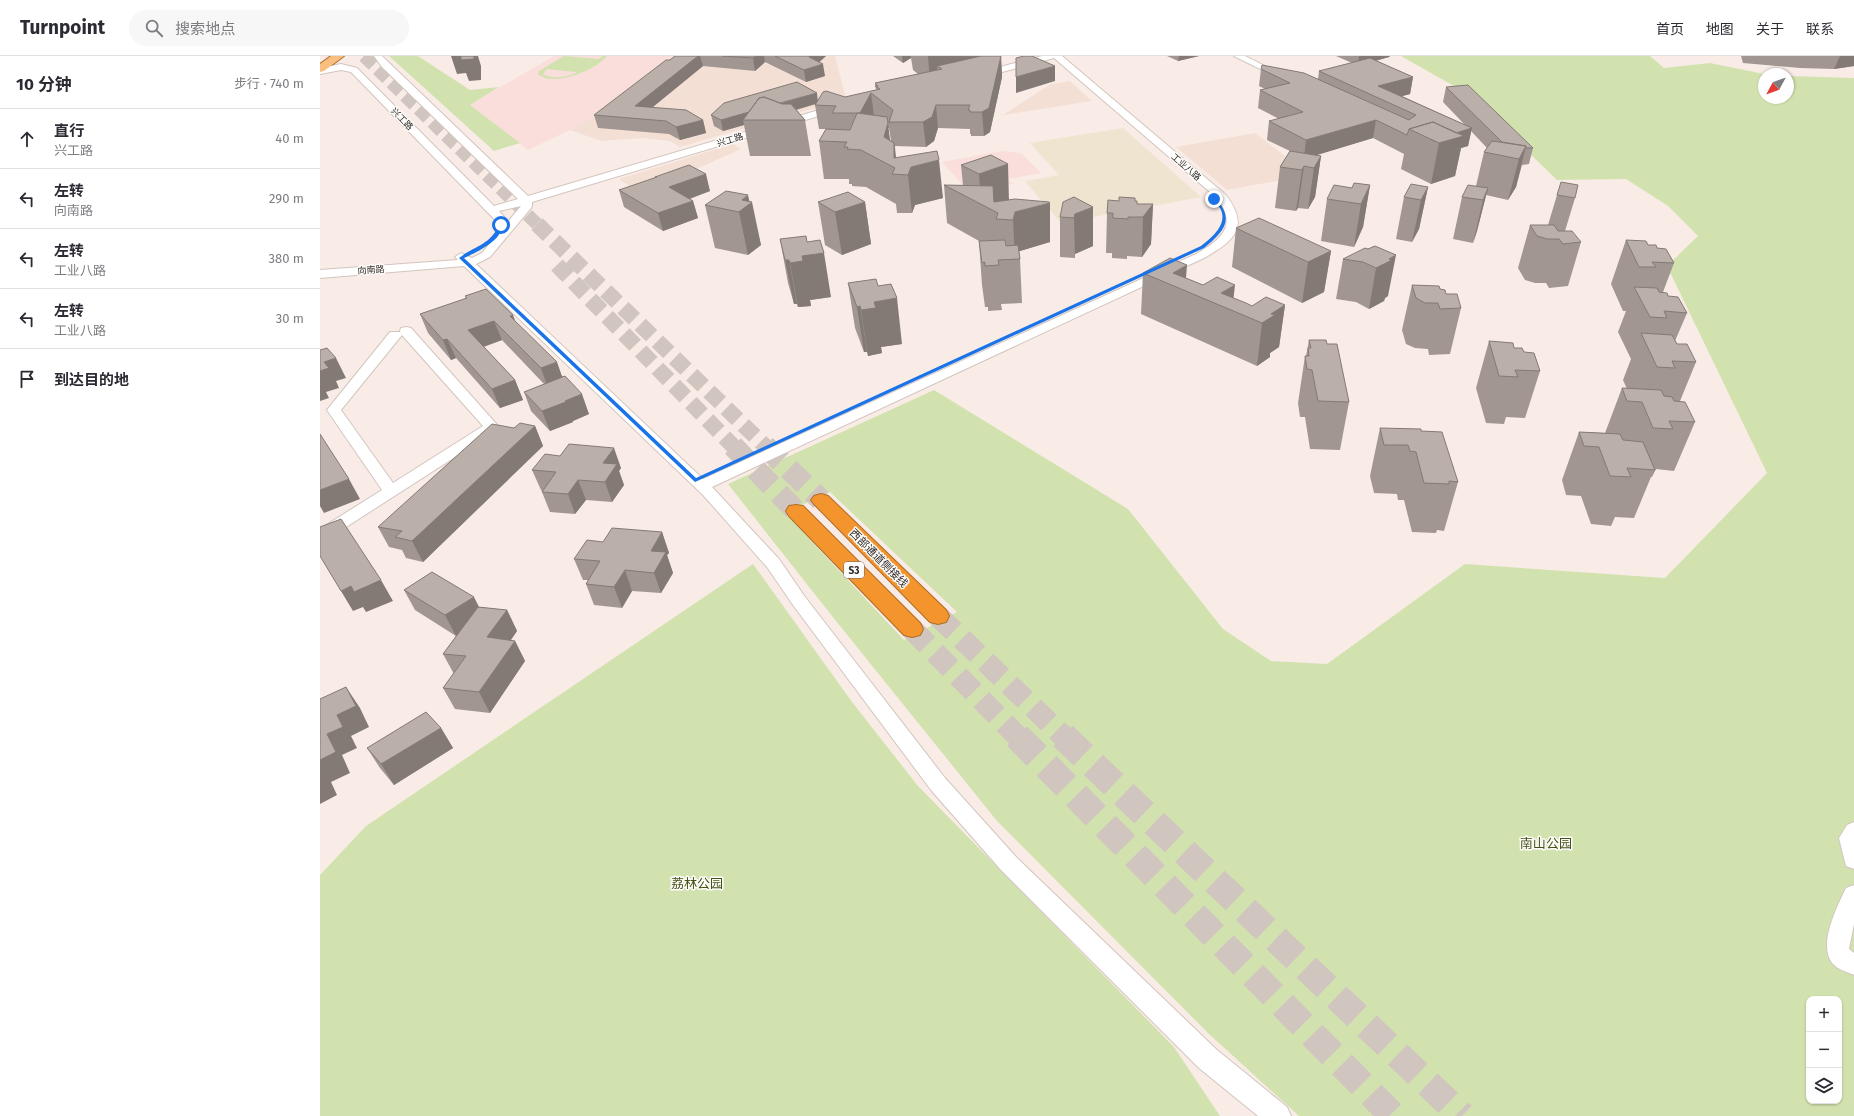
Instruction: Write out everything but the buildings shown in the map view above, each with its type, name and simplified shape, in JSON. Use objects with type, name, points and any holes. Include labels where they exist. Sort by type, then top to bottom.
[{"type":"highway","name":"西部通道侧接线","points":[[821,500],[938,616]]},
{"type":"highway","name":"S3","points":[[796,511],[912,629]]},
{"type":"main road","points":[[320,70],[338,56]]},
{"type":"street","points":[[378,56],[385,65],[526,200],[527,206],[525,210],[486,255],[464,260]]},
{"type":"street","points":[[972,77],[1051,56]]},
{"type":"street","name":"工业八路","points":[[702,487],[1192,253],[1211,241],[1218,234],[1222,228],[1224,214],[1222,208],[1214,199],[1051,56]]},
{"type":"street","name":"工业八路","points":[[702,487],[1200,256],[1220,244],[1228,236],[1231,229],[1233,214],[1230,207],[1222,197],[1057,56]]},
{"type":"street","points":[[1238,56],[1294,82]]},
{"type":"street","name":"兴工路","points":[[320,70],[341,67],[354,70],[501,220],[499,231],[484,246],[464,260]]},
{"type":"street","name":"兴工路","points":[[492,210],[847,106]]},
{"type":"street","points":[[464,260],[702,487],[773,563],[799,601],[938,784],[971,823],[1009,864],[1208,1059],[1278,1116]]},
{"type":"street","name":"向南路","points":[[321,275],[422,266],[464,260]]},
{"type":"street","points":[[320,536],[492,427],[401,333],[334,410],[391,491]]},
{"type":"street","points":[[1854,831],[1850,838],[1854,860]]},
{"type":"street","points":[[1854,895],[1836,943],[1838,954],[1846,961],[1854,964]]},
{"type":"shaded area","points":[[554,56],[674,56],[599,113],[570,130],[528,150],[469,105]]},
{"type":"shaded area","points":[[674,56],[835,56],[846,99],[680,147],[670,141],[642,138],[601,141],[570,130],[599,113]]},
{"type":"shaded area","points":[[1070,81],[1092,101],[1003,115],[1051,84]]},
{"type":"shaded area","points":[[1123,128],[1201,197],[1061,223],[1025,181],[1059,175],[1030,143]]},
{"type":"shaded area","points":[[1255,133],[1310,175],[1227,190],[1176,147]]},
{"type":"shaded area","points":[[733,144],[741,149],[641,194],[619,179]]},
{"type":"shaded area","points":[[1002,151],[1021,153],[1041,173],[1008,179],[1013,184],[970,193],[942,162]]},
{"type":"green space","points":[[389,56],[418,56],[470,90],[499,87],[470,105],[520,143],[494,151]]},
{"type":"green space","points":[[564,56],[599,59],[602,56],[607,56],[594,67],[574,76],[554,79],[545,78],[538,74],[539,71]],"holes":[[[547,69],[576,72],[564,77],[551,77],[543,74]]]},
{"type":"green space","name":"南山公园","points":[[1401,56],[1650,56],[1664,68],[1710,63],[1758,73],[1758,104],[1794,104],[1794,76],[1854,78],[1854,1116],[1299,1116],[1209,1034],[997,821],[728,484],[934,390],[1128,509],[1223,629],[1271,661],[1327,664],[1465,564],[1665,578],[1767,473],[1667,266],[1698,236],[1668,206],[1626,179],[1557,180],[1468,94]],"holes":[[[830,492],[957,612],[904,640],[785,513]]]},
{"type":"green space","name":"荔林公园","points":[[753,564],[852,702],[918,786],[1174,1047],[1220,1116],[320,1116],[320,875],[366,826]]},
{"type":"tunnel","points":[[364,56],[538,225]]},
{"type":"tunnel","points":[[537,224],[766,447]]},
{"type":"tunnel","points":[[557,265],[734,447]]},
{"type":"tunnel","points":[[733,446],[796,511]]},
{"type":"tunnel","points":[[765,446],[821,500]]},
{"type":"tunnel","points":[[938,616],[1064,737]]},
{"type":"tunnel","points":[[912,629],[1018,737]]},
{"type":"tunnel","points":[[1017,736],[1393,1116]]},
{"type":"tunnel","points":[[1063,736],[1462,1116]]},
{"type":"route","points":[[501,225],[499,231],[492,240],[473,253],[461,258],[695,480],[1192,253],[1211,241],[1222,228],[1224,214],[1222,208],[1214,199]]}]
